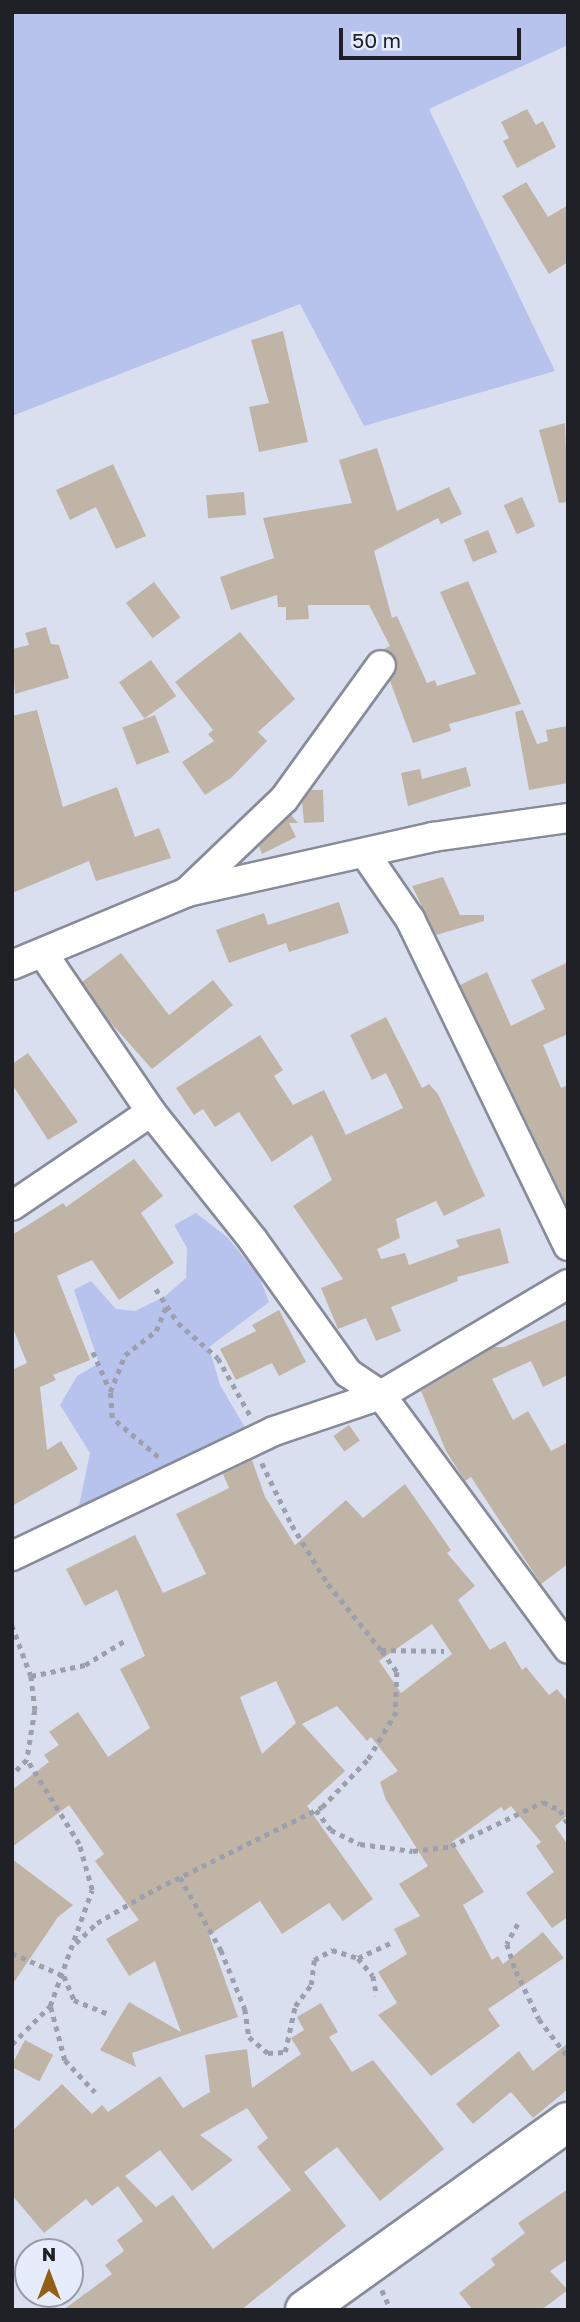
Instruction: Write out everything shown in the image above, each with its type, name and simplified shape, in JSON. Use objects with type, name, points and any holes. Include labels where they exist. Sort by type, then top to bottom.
[{"type":"main road","points":[[305,2310],[568,2122]]},
{"type":"street","points":[[187,892],[284,799],[381,665]]},
{"type":"street","points":[[12,965],[44,955],[187,892],[366,855],[433,837],[568,818]]},
{"type":"street","points":[[366,855],[410,919],[568,1246]]},
{"type":"street","points":[[44,955],[151,1112],[253,1240],[348,1373],[381,1395],[568,1649]]},
{"type":"street","points":[[12,1206],[151,1112]]},
{"type":"street","points":[[12,1556],[253,1441],[381,1395],[568,1284]]},
{"type":"path","points":[[76,1943],[97,1923],[180,1877],[316,1810],[368,1759],[396,1711],[397,1672],[355,1622],[292,1525],[253,1441],[254,1426],[245,1401],[218,1358],[178,1323],[156,1289]]},
{"type":"path","points":[[110,1392],[125,1355],[156,1331],[167,1304]]},
{"type":"path","points":[[93,1352],[107,1375],[112,1418],[174,1477]]},
{"type":"path","points":[[12,1625],[31,1676],[35,1710],[27,1760],[12,1775]]},
{"type":"path","points":[[31,1676],[85,1665],[126,1640]]},
{"type":"path","points":[[381,1650],[444,1651]]},
{"type":"path","points":[[12,2044],[51,2006],[76,1943],[92,1890],[87,1860],[27,1760]]},
{"type":"path","points":[[316,1810],[331,1829],[360,1844],[413,1851],[451,1846],[543,1802],[560,1810],[568,1824]]},
{"type":"path","points":[[180,1877],[221,1950],[245,2009],[249,2037],[268,2053],[285,2052],[295,2006],[311,1985],[314,1960],[332,1950],[358,1958],[373,1976],[377,1996]]},
{"type":"path","points":[[517,1924],[507,1944],[516,1971],[539,2019],[568,2057]]},
{"type":"path","points":[[358,1958],[392,1942]]},
{"type":"path","points":[[12,1953],[64,1976],[74,2000],[107,2012]]},
{"type":"path","points":[[51,2006],[65,2060],[95,2092]]},
{"type":"shaded area","points":[[12,12],[568,12],[568,45],[429,109],[555,371],[364,426],[300,304],[12,416]]},
{"type":"shaded area","points":[[196,1213],[227,1237],[259,1276],[269,1302],[209,1347],[220,1385],[253,1441],[75,1525],[90,1453],[60,1405],[77,1376],[99,1363],[74,1290],[91,1281],[116,1309],[135,1311],[164,1297],[186,1278],[187,1248],[174,1225]]},
{"type":"building","points":[[527,109],[536,125],[543,121],[556,147],[517,168],[503,141],[509,138],[501,122]]},
{"type":"building","points":[[526,182],[548,217],[568,205],[568,262],[549,274],[502,196]]},
{"type":"building","points":[[283,331],[308,442],[259,452],[249,407],[269,403],[251,340]]},
{"type":"building","points":[[565,423],[568,502],[559,503],[539,430]]},
{"type":"building","points":[[377,448],[397,511],[449,487],[462,514],[441,524],[438,518],[374,551],[392,618],[397,616],[427,683],[435,680],[437,686],[476,674],[440,592],[468,581],[521,704],[449,724],[451,731],[413,743],[390,681],[396,659],[384,649],[390,646],[369,605],[308,605],[309,619],[286,620],[286,607],[278,607],[277,595],[231,610],[220,577],[274,558],[263,518],[352,503],[339,460]]},
{"type":"building","points":[[113,464],[146,536],[116,549],[96,507],[70,520],[56,490]]},
{"type":"building","points":[[244,492],[246,515],[208,518],[206,495]]},
{"type":"building","points":[[522,497],[535,526],[517,534],[504,505]]},
{"type":"building","points":[[488,530],[497,552],[473,562],[464,540]]},
{"type":"building","points":[[154,582],[180,617],[153,638],[126,603]]},
{"type":"building","points":[[46,627],[51,644],[59,645],[69,678],[15,694],[12,649],[29,645],[25,633]]},
{"type":"building","points":[[240,632],[295,699],[258,732],[267,741],[231,778],[205,795],[182,762],[214,741],[208,734],[213,730],[175,682]]},
{"type":"building","points":[[151,660],[176,696],[144,718],[119,682]]},
{"type":"building","points":[[37,710],[63,807],[117,787],[135,837],[159,828],[171,858],[96,881],[89,861],[12,893],[12,716]]},
{"type":"building","points":[[523,710],[537,744],[548,741],[546,730],[568,726],[568,783],[529,790],[515,712]]},
{"type":"building","points":[[155,715],[169,752],[137,765],[122,728]]},
{"type":"building","points":[[466,767],[471,786],[408,806],[401,773],[420,769],[422,779]]},
{"type":"building","points":[[311,790],[323,790],[324,822],[304,823],[302,802]]},
{"type":"building","points":[[291,815],[298,823],[289,823],[296,837],[262,854],[259,846]]},
{"type":"building","points":[[443,877],[460,915],[484,915],[484,921],[436,935],[412,886]]},
{"type":"building","points":[[339,902],[349,933],[289,952],[286,943],[229,963],[216,930],[264,913],[268,925]]},
{"type":"building","points":[[121,953],[169,1015],[213,980],[233,1005],[152,1069],[110,1022],[82,982]]},
{"type":"building","points":[[568,962],[568,1034],[543,1045],[561,1088],[568,1085],[568,1207],[460,985],[487,972],[511,1026],[545,1009],[531,980]]},
{"type":"building","points":[[386,1017],[422,1088],[429,1084],[438,1094],[485,1196],[444,1216],[436,1201],[396,1219],[400,1238],[377,1249],[381,1259],[405,1253],[409,1265],[459,1247],[456,1240],[500,1228],[509,1263],[457,1277],[458,1281],[391,1307],[401,1331],[376,1341],[366,1318],[338,1329],[321,1288],[343,1279],[293,1206],[332,1180],[312,1135],[272,1162],[239,1112],[215,1127],[203,1109],[194,1115],[176,1088],[260,1035],[283,1070],[274,1076],[293,1105],[324,1090],[346,1135],[403,1108],[386,1073],[372,1080],[350,1035]]},
{"type":"building","points":[[28,1053],[78,1122],[48,1140],[12,1084],[12,1064]]},
{"type":"building","points":[[134,1159],[163,1196],[141,1213],[174,1263],[119,1300],[92,1260],[57,1276],[90,1360],[53,1375],[56,1380],[40,1387],[47,1450],[61,1441],[78,1469],[12,1506],[12,1370],[27,1363],[12,1326],[12,1235],[63,1203],[66,1207]]},
{"type":"building","points":[[279,1310],[306,1362],[279,1376],[272,1363],[236,1380],[220,1349],[256,1331],[252,1325]]},
{"type":"building","points":[[568,1319],[568,1375],[543,1387],[531,1361],[492,1379],[513,1420],[528,1411],[551,1451],[568,1442],[568,1564],[541,1584],[471,1477],[465,1481],[446,1451],[421,1391],[494,1347],[504,1347]]},
{"type":"building","points":[[349,1425],[360,1441],[344,1451],[333,1436]]},
{"type":"building","points":[[252,1460],[265,1497],[295,1545],[346,1500],[363,1518],[405,1484],[451,1550],[447,1553],[475,1586],[458,1600],[490,1650],[505,1641],[522,1670],[526,1667],[549,1695],[557,1689],[568,1702],[568,1815],[555,1826],[568,1845],[568,1917],[552,1928],[526,1893],[554,1872],[536,1846],[541,1842],[511,1806],[504,1811],[501,1807],[452,1842],[484,1892],[463,1905],[492,1960],[498,1956],[503,1964],[543,1932],[564,1958],[488,2009],[500,2026],[431,2076],[378,2015],[397,2003],[378,1972],[407,1954],[394,1929],[420,1916],[399,1884],[428,1866],[386,1800],[380,1782],[398,1771],[371,1737],[367,1741],[337,1706],[302,1724],[345,1771],[307,1806],[373,1899],[343,1921],[329,1903],[282,1934],[260,1901],[209,1935],[238,2017],[132,2053],[136,2067],[100,2050],[129,2002],[181,2032],[155,1961],[129,1976],[106,1939],[139,1920],[95,1861],[104,1854],[69,1805],[12,1847],[12,1790],[49,1762],[44,1755],[59,1745],[49,1732],[78,1712],[108,1757],[150,1728],[120,1669],[145,1656],[117,1590],[85,1606],[66,1569],[135,1535],[163,1593],[206,1574],[176,1514],[229,1488],[223,1474]],"holes":[[[432,1624],[452,1654],[401,1693],[379,1661]],[[276,1681],[296,1723],[262,1754],[240,1697]]]},
{"type":"building","points":[[12,1859],[73,1905],[58,1917],[12,1985]]},
{"type":"building","points":[[321,2003],[338,2032],[329,2037],[352,2072],[373,2060],[444,2149],[380,2201],[337,2147],[304,2172],[346,2226],[241,2310],[63,2310],[84,2308],[84,2295],[112,2274],[105,2265],[124,2251],[117,2240],[143,2221],[118,2186],[92,2206],[86,2199],[44,2233],[12,2195],[12,2131],[62,2084],[92,2114],[102,2105],[108,2112],[160,2076],[183,2108],[210,2092],[205,2055],[247,2049],[252,2088],[301,2054],[291,2038],[304,2030],[297,2017]],"holes":[[[247,2108],[268,2138],[257,2147],[291,2190],[213,2249],[173,2195],[156,2207],[125,2176],[160,2150],[192,2191],[233,2160],[200,2135]]]},
{"type":"building","points":[[25,2040],[53,2055],[39,2082],[12,2067]]},
{"type":"building","points":[[568,2043],[568,2089],[533,2118],[511,2092],[473,2124],[456,2104],[519,2051],[533,2071]]},
{"type":"building","points":[[568,2189],[568,2259],[550,2271],[568,2290],[541,2310],[473,2310],[459,2293],[495,2265],[491,2259],[525,2233],[518,2223]]}]
